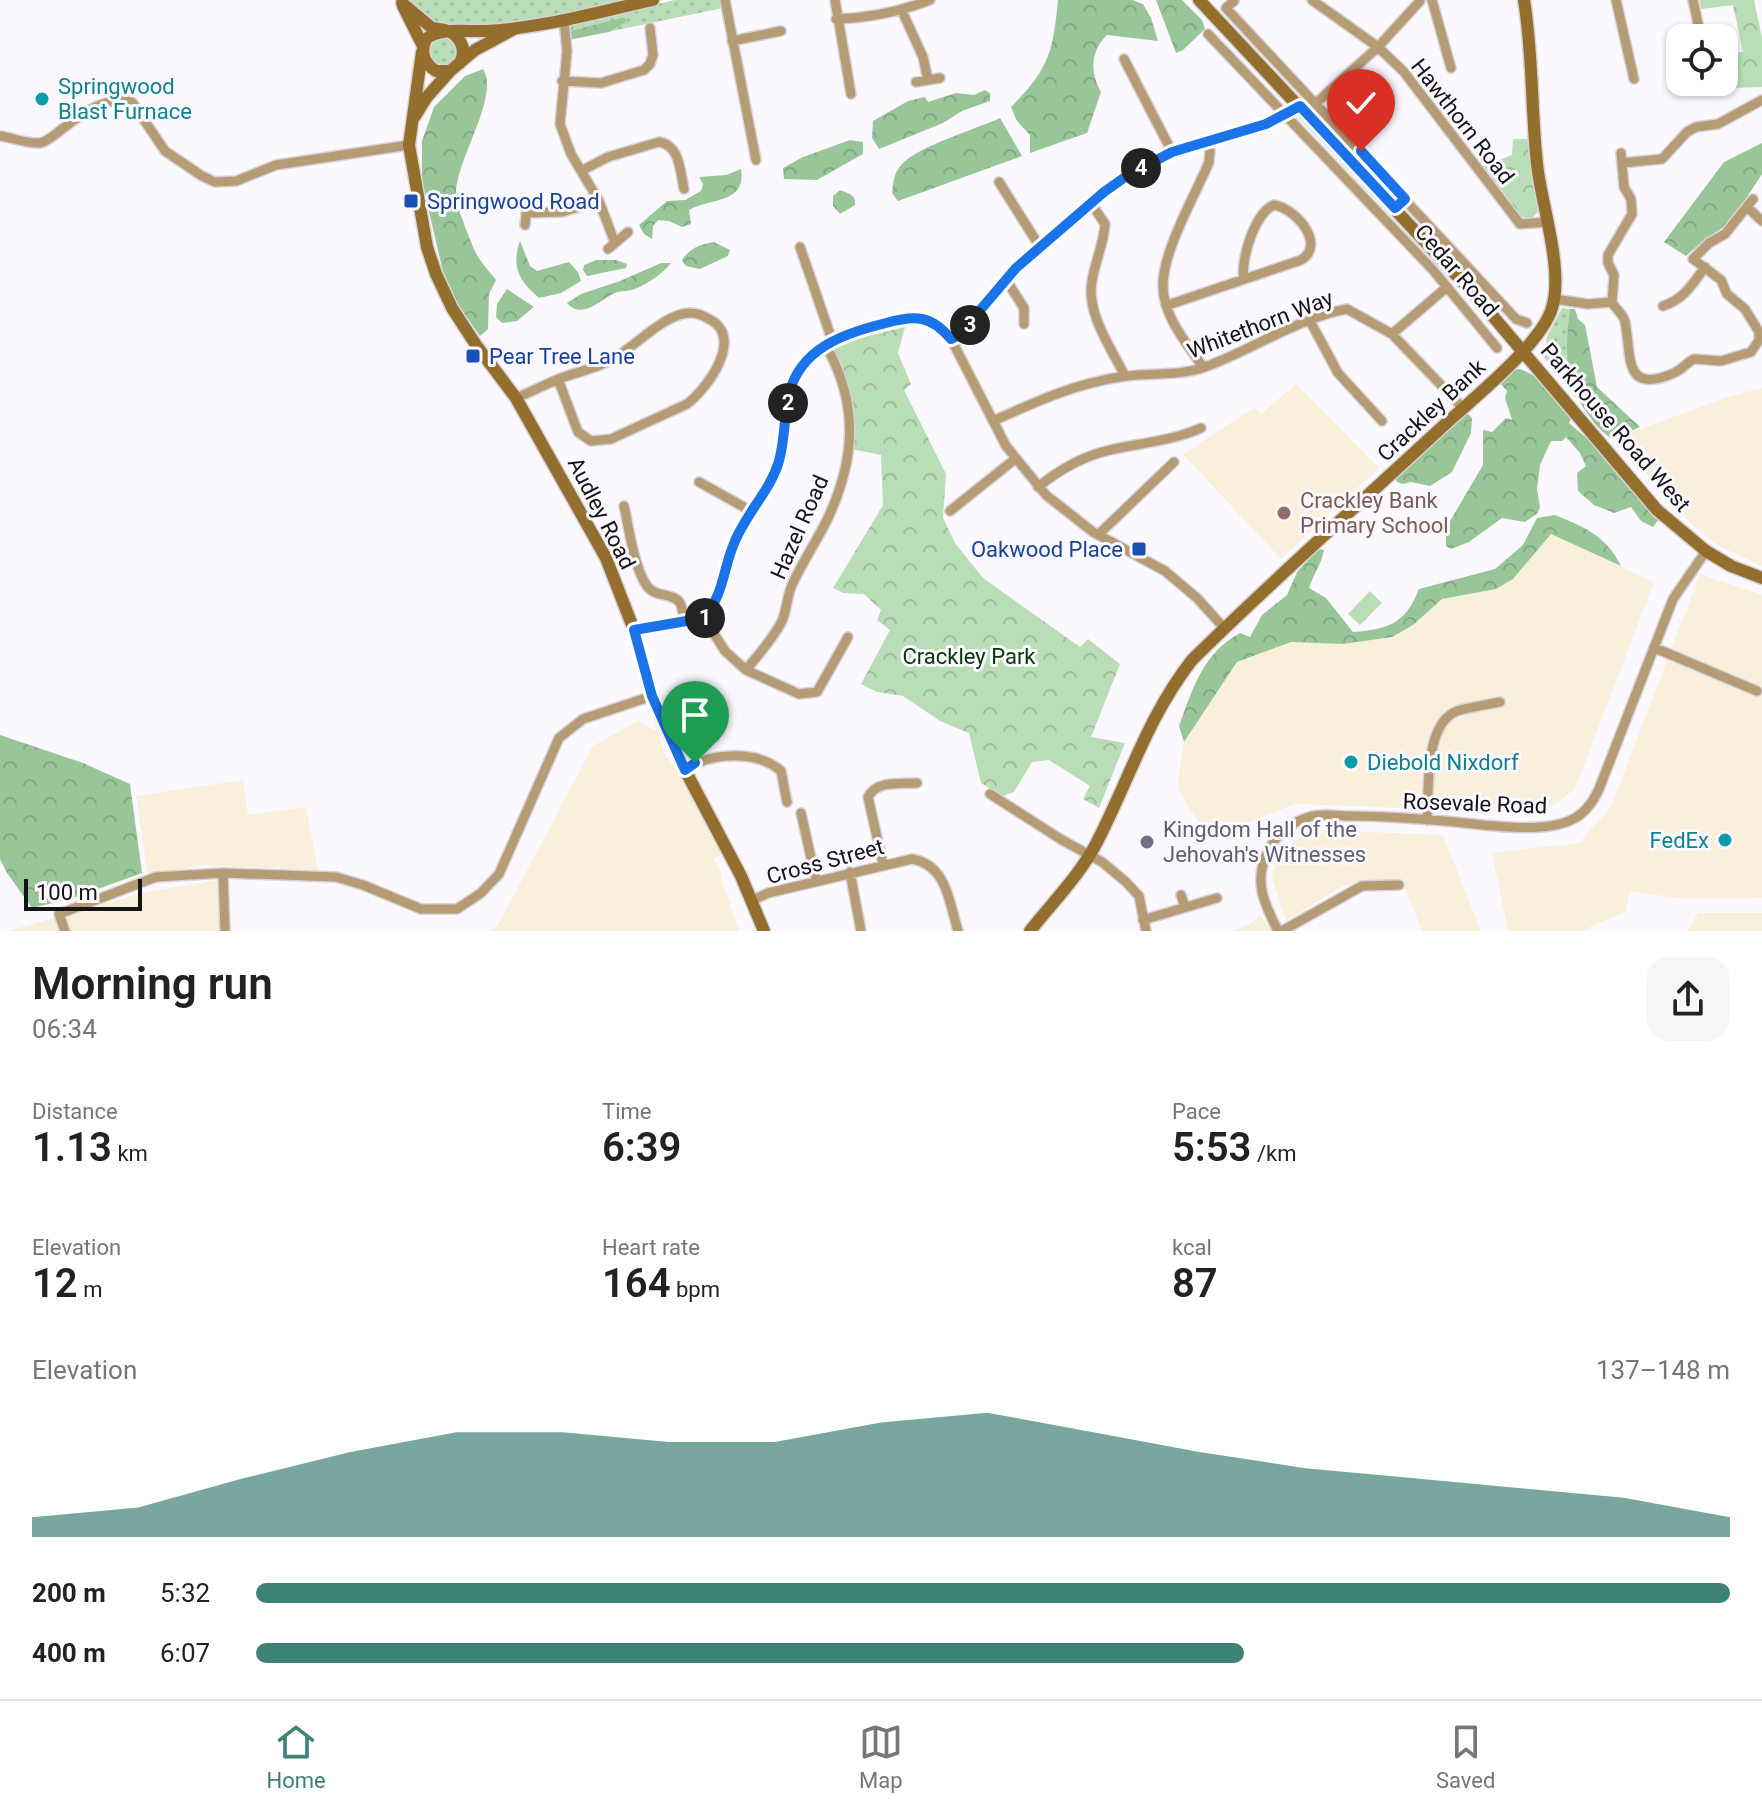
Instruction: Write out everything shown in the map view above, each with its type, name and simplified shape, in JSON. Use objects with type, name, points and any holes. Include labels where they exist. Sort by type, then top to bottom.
[{"type":"street","points":[[725,0],[756,160]]},
{"type":"street","points":[[835,0],[851,94]]},
{"type":"street","points":[[836,19],[866,18],[902,11],[930,0]]},
{"type":"street","name":"Cedar Road","points":[[1199,0],[1395,208],[1523,350]]},
{"type":"street","name":"Hawthorn Road","points":[[1313,0],[1378,47],[1422,93],[1520,224],[1547,222]]},
{"type":"street","points":[[1433,0],[1451,68]]},
{"type":"street","name":"Crackley Bank","points":[[1037,928],[1089,855],[1163,700],[1192,660],[1463,408],[1543,327],[1554,299],[1553,256],[1537,164],[1531,49],[1524,0]]},
{"type":"street","points":[[1616,0],[1634,79]]},
{"type":"street","points":[[1693,0],[1698,24]]},
{"type":"street","points":[[423,49],[432,34],[514,29],[648,1]]},
{"type":"street","points":[[401,2],[432,28],[450,32],[463,45],[464,52],[455,67],[441,72],[430,67],[401,2]]},
{"type":"street","points":[[1230,5],[1316,103],[1516,319],[1527,323]]},
{"type":"street","points":[[1316,103],[1418,6]]},
{"type":"street","points":[[902,11],[923,57],[928,80]]},
{"type":"street","points":[[564,20],[567,51],[560,124],[571,154],[599,201],[612,246],[628,232]]},
{"type":"street","name":"Audley Road","points":[[413,119],[426,98],[455,67],[475,50],[514,29]]},
{"type":"street","points":[[732,41],[781,31]]},
{"type":"street","points":[[562,81],[601,83],[644,70],[653,55],[647,36]]},
{"type":"street","name":"Cedar Road","points":[[1213,36],[1497,343]]},
{"type":"street","name":"Audley Road","points":[[423,49],[409,145],[427,247],[436,274],[452,308],[516,398],[606,558],[634,630],[652,696],[685,770],[732,856],[764,931]]},
{"type":"street","points":[[1129,60],[1172,152]]},
{"type":"street","points":[[916,82],[940,78]]},
{"type":"street","points":[[1,136],[39,143],[102,104],[121,100],[132,102],[165,151],[202,176],[228,183],[276,165],[409,145]]},
{"type":"street","points":[[1693,259],[1721,280],[1727,294],[1745,309],[1759,332],[1759,340],[1751,352],[1721,361],[1694,359],[1677,372],[1653,380],[1644,379],[1633,370],[1626,343],[1625,321],[1612,302],[1614,275],[1608,263],[1608,255],[1633,207],[1624,187],[1622,158],[1662,159],[1687,132],[1696,127],[1718,124],[1729,111],[1762,100]]},
{"type":"street","points":[[951,339],[971,324],[1005,278],[1128,175],[1172,152],[1285,115],[1300,106]]},
{"type":"street","points":[[1203,367],[1174,324],[1163,285],[1174,240],[1209,162],[1210,151],[1206,141]]},
{"type":"street","points":[[583,170],[608,157],[659,142],[666,143],[675,152],[684,189]]},
{"type":"street","points":[[999,182],[1040,247]]},
{"type":"street","name":"Cedar Road","points":[[1395,208],[1405,199]]},
{"type":"street","points":[[525,225],[527,209],[562,212],[599,201]]},
{"type":"street","points":[[1091,203],[1105,224],[1091,283],[1092,302],[1100,327],[1125,376]]},
{"type":"street","points":[[1685,268],[1709,243],[1725,234],[1750,203],[1762,221]]},
{"type":"street","points":[[1168,305],[1244,279],[1309,255],[1313,245],[1310,236],[1282,206],[1267,207],[1263,213],[1243,258],[1244,279]]},
{"type":"street","name":"Hazel Road","points":[[746,670],[782,620],[791,587],[828,518],[849,446],[850,406],[800,247]]},
{"type":"street","points":[[1663,306],[1685,295],[1705,267]]},
{"type":"street","points":[[1005,278],[1024,308],[1024,324]]},
{"type":"street","points":[[1392,334],[1447,287]]},
{"type":"street","points":[[1554,299],[1588,304],[1612,302]]},
{"type":"street","name":"Whitethorn Way","points":[[993,421],[1054,393],[1095,381],[1172,374],[1203,367],[1310,321],[1347,309],[1392,334],[1463,408]]},
{"type":"street","points":[[516,398],[558,379],[613,359],[669,319],[680,315],[691,313],[712,320],[724,336],[724,347],[717,366],[705,388],[696,397],[687,404],[602,442],[591,441],[578,432],[558,379]]},
{"type":"street","points":[[634,630],[704,618],[722,590],[733,545],[773,478],[780,457],[790,392],[808,360],[829,342],[851,332],[908,317],[934,323],[951,339],[1015,459],[1038,487],[1061,509],[1098,535],[1165,571],[1197,598],[1225,629]]},
{"type":"street","points":[[1310,321],[1338,373],[1382,421]]},
{"type":"street","name":"Parkhouse Road West","points":[[1523,350],[1657,510],[1706,551],[1731,566],[1762,578]]},
{"type":"street","points":[[1038,487],[1056,473],[1087,457],[1172,438],[1201,428]]},
{"type":"street","points":[[950,511],[1015,459]]},
{"type":"street","points":[[1098,535],[1174,462]]},
{"type":"street","points":[[699,482],[751,511]]},
{"type":"street","points":[[624,506],[647,587],[677,600],[684,622]]},
{"type":"street","name":"Rosevale Road","points":[[1280,931],[1262,900],[1259,877],[1272,843],[1295,822],[1312,815],[1529,827],[1563,823],[1584,812],[1599,789],[1673,599],[1706,551]]},
{"type":"street","points":[[704,618],[725,651],[746,670],[799,694],[817,692],[848,637]]},
{"type":"street","points":[[1655,648],[1757,691]]},
{"type":"street","points":[[65,931],[59,914],[156,877],[223,873],[336,877],[421,909],[457,909],[481,893],[499,874],[559,738],[583,719],[652,696]]},
{"type":"street","points":[[1427,820],[1433,738],[1441,724],[1454,712],[1500,702]]},
{"type":"street","points":[[685,770],[704,760],[759,758],[781,771],[787,802]]},
{"type":"street","points":[[883,864],[869,793],[877,786],[917,783]]},
{"type":"street","points":[[990,794],[1036,825],[1102,862],[1135,890],[1146,931]]},
{"type":"street","points":[[801,813],[816,880]]},
{"type":"street","name":"Cross Street","points":[[751,901],[816,880],[912,859],[932,866],[943,882],[958,931]]},
{"type":"street","points":[[850,872],[861,931]]},
{"type":"street","points":[[223,873],[225,931]]},
{"type":"street","points":[[1280,931],[1362,886],[1399,885]]},
{"type":"street","points":[[1181,895],[1185,907]]},
{"type":"street","points":[[1143,920],[1217,898]]},
{"type":"shaded area","name":"Crackley Bank Primary School","points":[[1296,384],[1379,468],[1281,559],[1183,454],[1255,407],[1261,414]]},
{"type":"shaded area","points":[[1762,388],[1762,566],[1719,546],[1695,527],[1675,508],[1678,500],[1670,490],[1659,488],[1613,439],[1728,397]]},
{"type":"shaded area","points":[[1551,534],[1654,582],[1575,789],[1543,813],[1294,804],[1209,839],[1177,788],[1184,742],[1237,662],[1291,642],[1343,644],[1413,625],[1442,599],[1496,589],[1513,579]]},
{"type":"shaded area","points":[[1700,574],[1762,595],[1762,898],[1684,899],[1630,891],[1625,912],[1581,931],[1508,931],[1492,853],[1579,843],[1611,807]]},
{"type":"shaded area","points":[[638,721],[658,732],[664,753],[682,777],[723,853],[714,859],[739,931],[490,931],[498,925],[593,746]]},
{"type":"shaded area","points":[[243,780],[248,815],[306,807],[318,870],[202,865],[148,876],[136,796]]},
{"type":"shaded area","points":[[1319,830],[1443,835],[1481,931],[1422,931],[1403,883],[1375,880],[1343,886],[1286,921],[1272,877],[1276,861],[1293,842]]},
{"type":"shaded area","points":[[217,880],[220,931],[8,931],[147,892]]},
{"type":"shaded area","points":[[1698,913],[1762,913],[1762,931],[1688,931]]},
{"type":"shaded area","points":[[1261,915],[1271,931],[1232,931],[1250,924]]},
{"type":"green space","points":[[408,0],[625,0],[505,26],[448,26],[434,23]]},
{"type":"green space","points":[[675,0],[722,0],[723,8],[569,40],[569,29],[573,24]]},
{"type":"green space","points":[[1058,0],[1132,0],[1143,4],[1158,41],[1107,35],[1095,55],[1095,77],[1101,92],[1087,133],[1030,153],[1030,135],[1017,121],[1011,107],[1034,82],[1047,59]]},
{"type":"green space","points":[[1156,0],[1182,0],[1202,20],[1205,29],[1176,53]]},
{"type":"green space","points":[[1700,0],[1754,0],[1762,38],[1762,87],[1738,88],[1738,53],[1743,52],[1733,5],[1701,9]]},
{"type":"green space","points":[[625,18],[626,22],[609,32],[572,39],[571,31]]},
{"type":"green space","points":[[443,36],[454,40],[458,51],[454,62],[443,66],[432,62],[428,51],[432,40]]},
{"type":"green space","points":[[483,69],[487,81],[486,95],[457,182],[456,196],[477,255],[496,280],[489,294],[488,329],[480,336],[453,298],[443,272],[422,181],[422,141],[434,107],[465,76]]},
{"type":"green space","points":[[985,90],[990,93],[990,101],[962,111],[943,123],[879,149],[872,138],[873,121],[908,101],[925,97],[928,102],[956,93],[974,95]]},
{"type":"green space","points":[[1000,118],[1022,156],[898,201],[892,193],[894,178],[899,167],[910,157]]},
{"type":"green space","points":[[1513,139],[1528,139],[1538,204],[1538,212],[1530,220],[1519,215],[1483,166],[1512,155]]},
{"type":"green space","points":[[850,140],[863,142],[863,154],[817,180],[784,179],[783,168],[803,157]]},
{"type":"green space","points":[[1762,143],[1762,174],[1730,223],[1686,256],[1664,242],[1724,162]]},
{"type":"green space","points":[[741,169],[741,180],[733,194],[689,210],[691,224],[682,227],[658,220],[653,226],[652,239],[644,234],[639,225],[667,201],[685,200],[701,191],[703,184],[699,177],[726,175]]},
{"type":"green space","points":[[840,190],[851,195],[855,205],[840,214],[833,206],[833,196]]},
{"type":"green space","points":[[520,241],[530,266],[537,271],[569,262],[581,281],[561,293],[539,298],[526,286],[519,273],[516,258]]},
{"type":"green space","points":[[714,242],[730,250],[728,256],[700,269],[686,266],[682,260],[689,252],[700,245]]},
{"type":"green space","points":[[596,260],[616,260],[627,264],[626,268],[587,276],[584,265]]},
{"type":"green space","points":[[661,263],[671,263],[655,278],[635,289],[614,293],[583,310],[572,308],[567,303],[581,294]]},
{"type":"green space","points":[[507,289],[534,307],[517,321],[502,323],[496,317],[497,304]]},
{"type":"green space","points":[[1562,308],[1570,309],[1568,354],[1576,398],[1543,356],[1547,337]]},
{"type":"green space","points":[[1570,309],[1575,309],[1578,319],[1585,325],[1597,387],[1640,427],[1613,439],[1597,426],[1582,405],[1568,366]]},
{"type":"green space","name":"Crackley Park","points":[[905,327],[898,353],[911,384],[904,390],[946,474],[943,518],[955,543],[983,578],[1080,647],[1088,639],[1120,664],[1091,737],[1125,743],[1099,808],[1083,799],[1090,786],[1049,760],[1032,762],[1014,792],[1003,796],[981,783],[969,733],[940,721],[903,696],[877,692],[861,684],[890,630],[877,620],[881,610],[864,594],[843,593],[833,588],[883,505],[881,455],[851,449],[852,427],[832,350],[845,341]]},
{"type":"green space","points":[[1520,369],[1533,375],[1572,418],[1569,423],[1598,448],[1659,519],[1653,527],[1641,521],[1631,507],[1614,513],[1594,505],[1578,491],[1577,473],[1586,466],[1580,453],[1566,437],[1562,441],[1551,441],[1540,465],[1538,513],[1525,522],[1502,518],[1469,542],[1451,549],[1446,546],[1446,528],[1483,465],[1483,430],[1492,432],[1506,418],[1512,420],[1505,398],[1507,391],[1499,382]]},
{"type":"green space","points":[[1465,411],[1472,418],[1471,433],[1452,472],[1430,486],[1397,482],[1395,477]]},
{"type":"green space","points":[[1555,515],[1602,540],[1621,566],[1551,534],[1513,579],[1496,589],[1442,599],[1413,625],[1392,637],[1343,644],[1291,642],[1237,662],[1184,742],[1179,726],[1208,661],[1227,641],[1240,633],[1250,637],[1262,615],[1287,595],[1297,572],[1318,549],[1324,550],[1323,555],[1309,588],[1326,598],[1353,632],[1366,631],[1386,626],[1401,617],[1419,589],[1495,569],[1523,545],[1537,518]]},
{"type":"green space","points":[[1370,591],[1382,603],[1360,625],[1348,614]]},
{"type":"green space","points":[[0,735],[83,763],[130,784],[142,873],[70,899],[32,908],[0,859]]},
{"type":"place","name":"Springwood Blast Furnace","points":[[42,99]]},
{"type":"place","name":"Springwood Road","points":[[411,201]]},
{"type":"place","name":"Pear Tree Lane","points":[[473,356]]},
{"type":"place","name":"Crackley Bank Primary School","points":[[1284,513]]},
{"type":"place","name":"Oakwood Place","points":[[1139,549]]},
{"type":"place","name":"Diebold Nixdorf","points":[[1351,762]]},
{"type":"place","name":"FedEx","points":[[1725,840]]},
{"type":"place","name":"Kingdom Hall of the Jehovah's Witnesses","points":[[1147,842]]},
{"type":"route","points":[[695,763],[685,770],[652,696],[634,630],[704,618],[716,603],[733,545],[773,478],[780,457],[790,392],[808,360],[832,340],[908,317],[928,320],[940,326],[951,339],[959,335],[971,324],[1005,278],[1128,175],[1172,152],[1266,124],[1300,106],[1395,208],[1405,199],[1361,151]]}]
